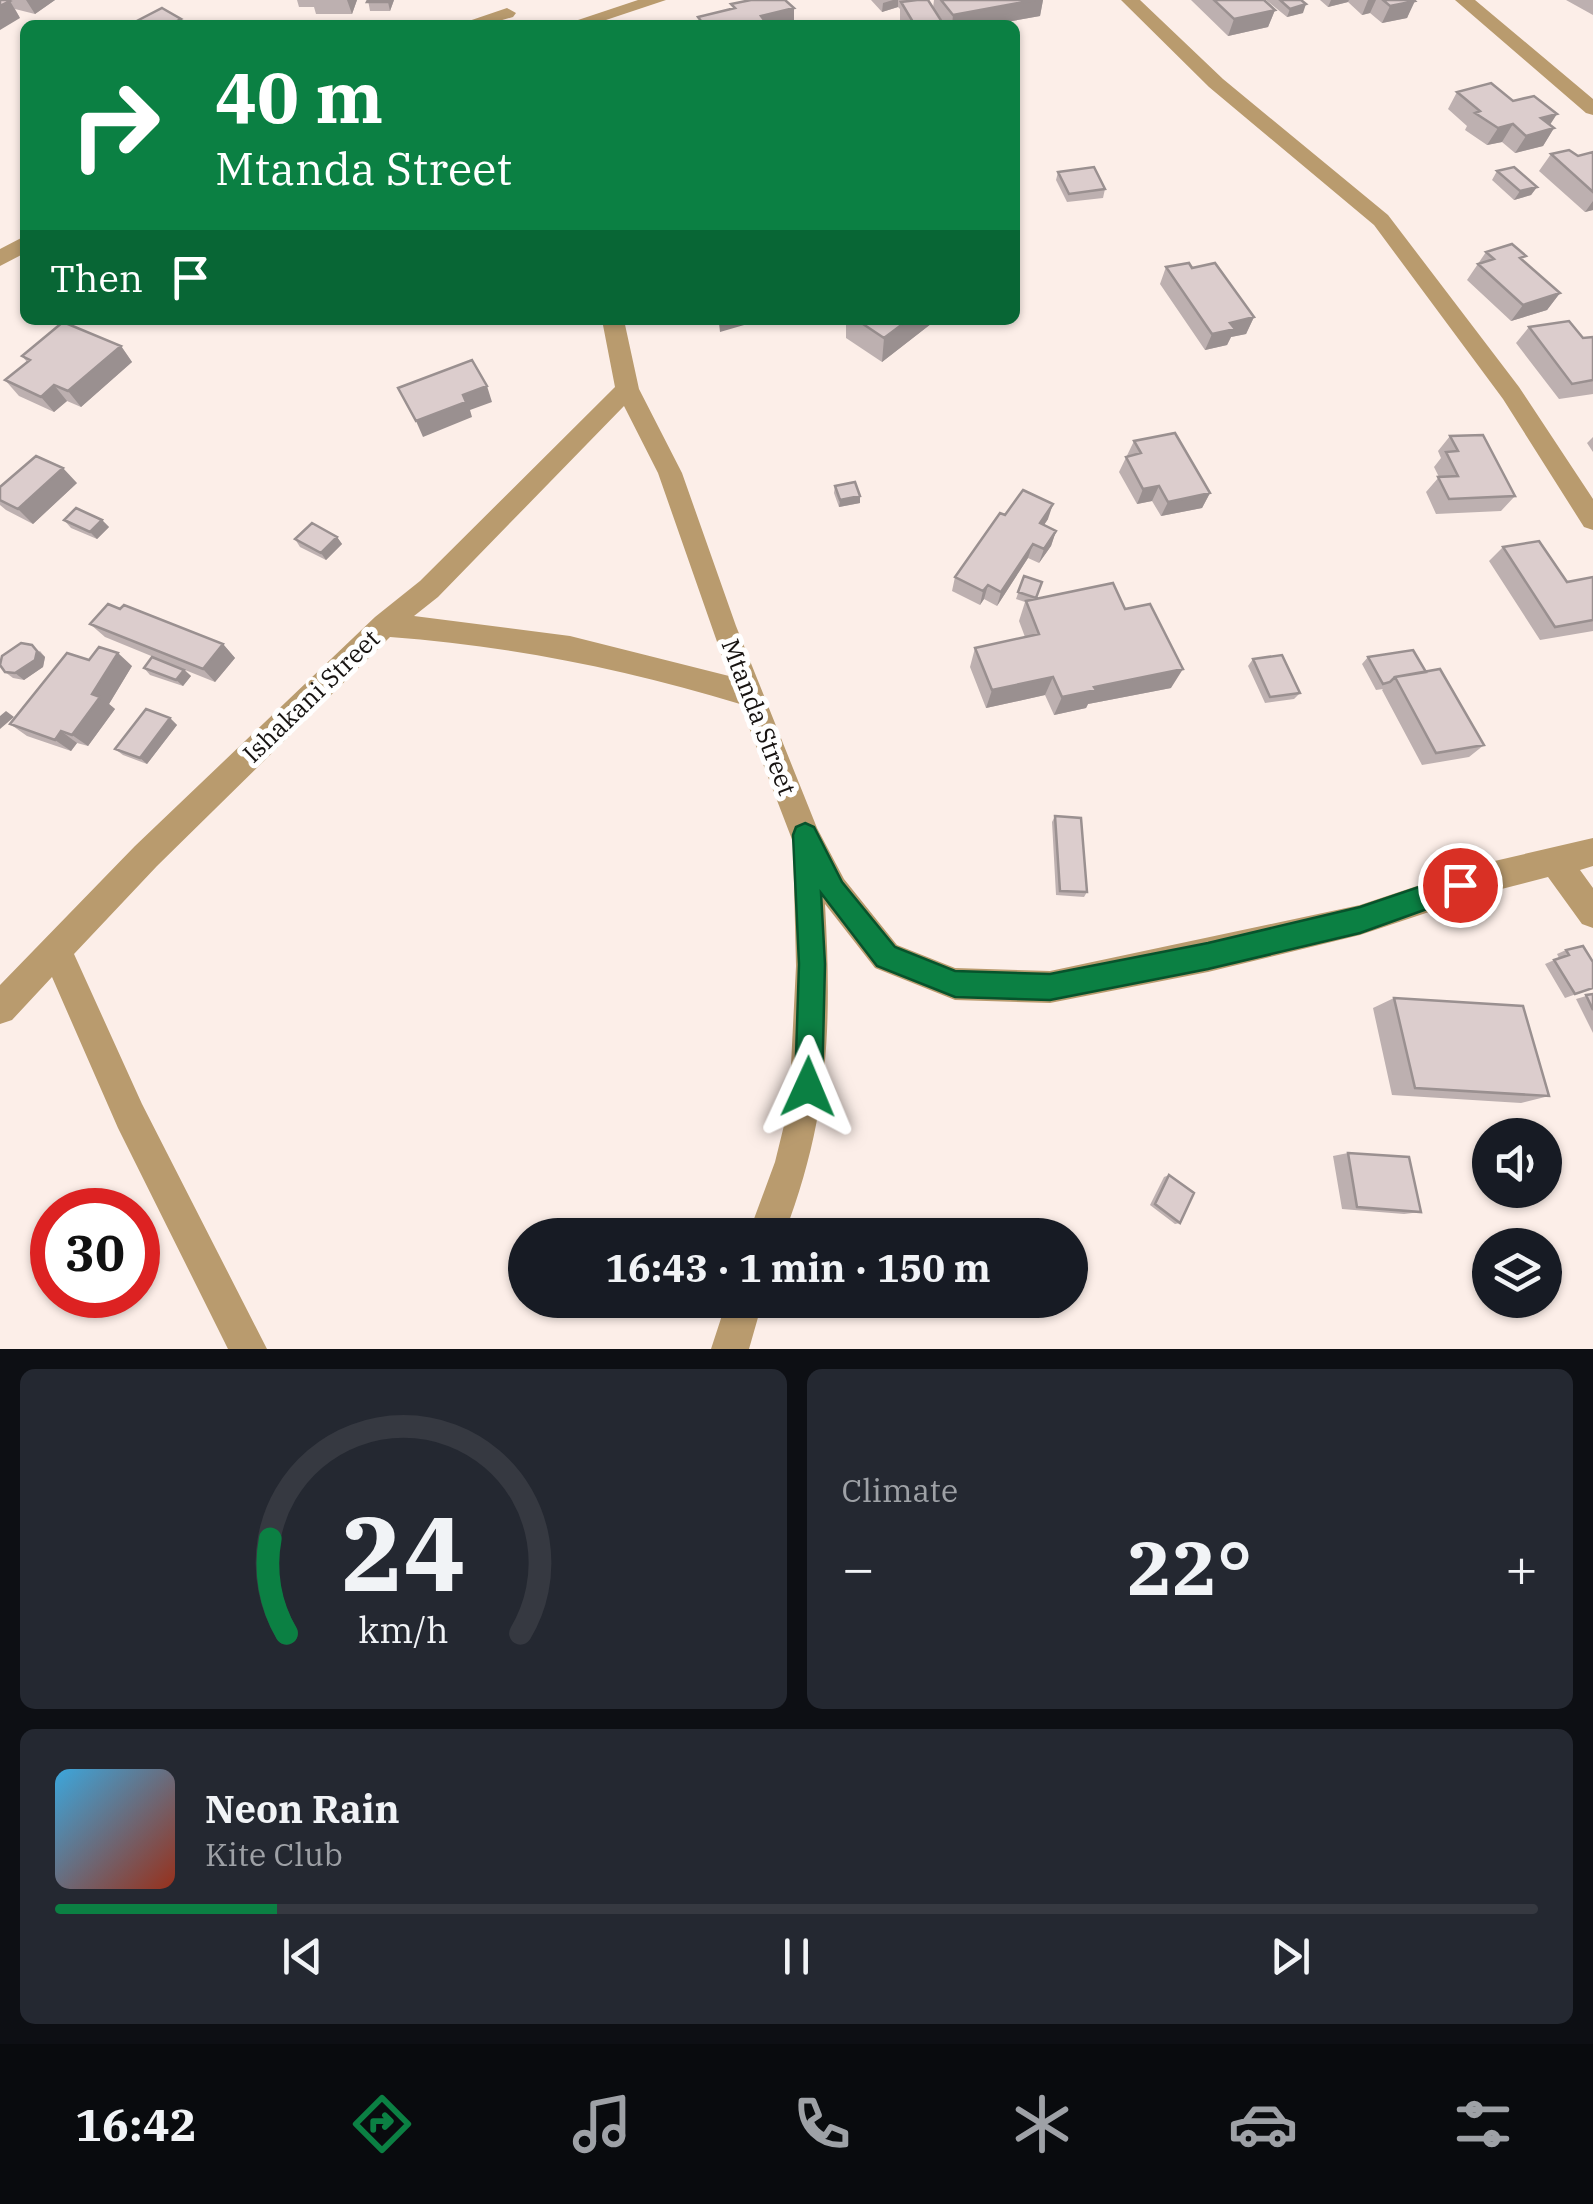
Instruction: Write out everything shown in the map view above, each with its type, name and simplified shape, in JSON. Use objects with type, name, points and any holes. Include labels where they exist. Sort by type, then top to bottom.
[{"type":"street","points":[[589,20],[657,0]]},
{"type":"street","points":[[1130,0],[1216,84],[1381,220],[1510,393],[1593,520]]},
{"type":"street","points":[[1464,0],[1593,109]]},
{"type":"street","name":"Mtanda Street","points":[[614,325],[627,389],[670,473],[805,835],[833,890],[886,957],[955,984],[1050,987],[1208,956],[1360,920],[1434,893],[1593,852]]},
{"type":"street","name":"Ishakani Street","points":[[0,1008],[384,625],[430,590],[627,389]]},
{"type":"street","points":[[384,625],[480,630],[546,641],[652,664],[751,695]]},
{"type":"street","points":[[773,1218],[792,1168],[808,1087],[812,964],[805,835]]},
{"type":"street","points":[[1554,860],[1593,913]]},
{"type":"street","points":[[56,950],[130,1116],[248,1349]]},
{"type":"street","points":[[730,1349],[739,1318]]},
{"type":"building","points":[[785,0],[794,8],[761,16],[764,20],[698,17],[735,8],[731,4]]},
{"type":"building","points":[[928,0],[941,20],[912,20],[901,2]]},
{"type":"building","points":[[941,0],[1035,0],[953,15]]},
{"type":"building","points":[[1214,0],[1264,0],[1275,10],[1234,19]]},
{"type":"building","points":[[1280,0],[1301,0],[1306,4],[1290,9]]},
{"type":"building","points":[[1383,0],[1414,0],[1415,1],[1390,6]]},
{"type":"building","points":[[162,8],[181,19],[179,20],[139,20]]},
{"type":"building","points":[[1491,83],[1513,101],[1534,96],[1557,114],[1541,118],[1554,128],[1526,136],[1513,124],[1498,128],[1475,113],[1480,111],[1457,92]]},
{"type":"building","points":[[1569,150],[1578,156],[1593,152],[1593,192],[1551,154]]},
{"type":"building","points":[[1094,167],[1105,189],[1069,194],[1058,172]]},
{"type":"building","points":[[1514,167],[1537,187],[1520,191],[1497,171]]},
{"type":"building","points":[[1512,244],[1526,256],[1520,258],[1560,293],[1523,305],[1478,264],[1494,259],[1486,252]]},
{"type":"building","points":[[1189,263],[1192,268],[1215,263],[1254,317],[1230,323],[1235,329],[1212,334],[1166,267]]},
{"type":"building","points":[[1569,321],[1583,338],[1593,337],[1593,380],[1572,384],[1529,327]]},
{"type":"building","points":[[59,325],[70,325],[121,346],[68,391],[54,385],[41,397],[5,380],[30,360],[22,356]]},
{"type":"building","points":[[864,325],[901,325],[884,338]]},
{"type":"building","points":[[472,360],[487,386],[463,395],[466,402],[416,421],[398,388]]},
{"type":"building","points":[[1175,433],[1210,493],[1168,502],[1159,486],[1143,489],[1126,457],[1141,453],[1134,441]]},
{"type":"building","points":[[1483,435],[1515,496],[1449,499],[1438,477],[1458,476],[1446,452],[1458,451],[1450,436]]},
{"type":"building","points":[[36,456],[63,468],[18,509],[0,500],[0,487]]},
{"type":"building","points":[[855,482],[860,496],[840,500],[835,486]]},
{"type":"building","points":[[1023,490],[1053,504],[1040,523],[1056,531],[1044,549],[1033,544],[1001,592],[988,585],[983,591],[955,577],[1000,513],[1005,515]]},
{"type":"building","points":[[76,508],[102,520],[90,532],[64,520]]},
{"type":"building","points":[[312,523],[337,537],[321,553],[295,539]]},
{"type":"building","points":[[1539,541],[1567,582],[1593,577],[1593,620],[1555,627],[1503,547]]},
{"type":"building","points":[[1024,576],[1042,582],[1036,598],[1018,592]]},
{"type":"building","points":[[1113,583],[1125,609],[1150,604],[1183,669],[1062,697],[1053,677],[992,690],[975,648],[1039,634],[1026,601]]},
{"type":"building","points":[[108,604],[120,609],[124,605],[223,644],[203,669],[90,624]]},
{"type":"building","points":[[21,643],[32,645],[37,651],[35,660],[15,673],[5,672],[0,665],[2,656]]},
{"type":"building","points":[[99,647],[118,653],[92,694],[100,697],[72,735],[61,731],[55,740],[10,724],[67,653],[89,660]]},
{"type":"building","points":[[1413,650],[1426,672],[1395,677],[1383,684],[1368,657]]},
{"type":"building","points":[[1282,655],[1300,693],[1270,697],[1253,659]]},
{"type":"building","points":[[152,657],[184,670],[176,680],[144,668]]},
{"type":"building","points":[[1440,669],[1484,745],[1436,753],[1395,677]]},
{"type":"building","points":[[146,709],[170,718],[140,758],[115,749]]},
{"type":"building","points":[[1055,816],[1081,818],[1087,892],[1060,891]]},
{"type":"building","points":[[1583,946],[1593,962],[1593,988],[1575,994],[1554,960],[1569,955],[1566,950]]},
{"type":"building","points":[[1394,998],[1523,1006],[1549,1096],[1415,1088]]},
{"type":"building","points":[[1348,1153],[1409,1157],[1421,1212],[1357,1207]]},
{"type":"building","points":[[1169,1175],[1194,1193],[1180,1223],[1155,1204]]},
{"type":"route","points":[[808,1087],[812,964],[805,835],[833,890],[886,957],[955,984],[1050,987],[1208,956],[1360,920],[1460,885]]}]
